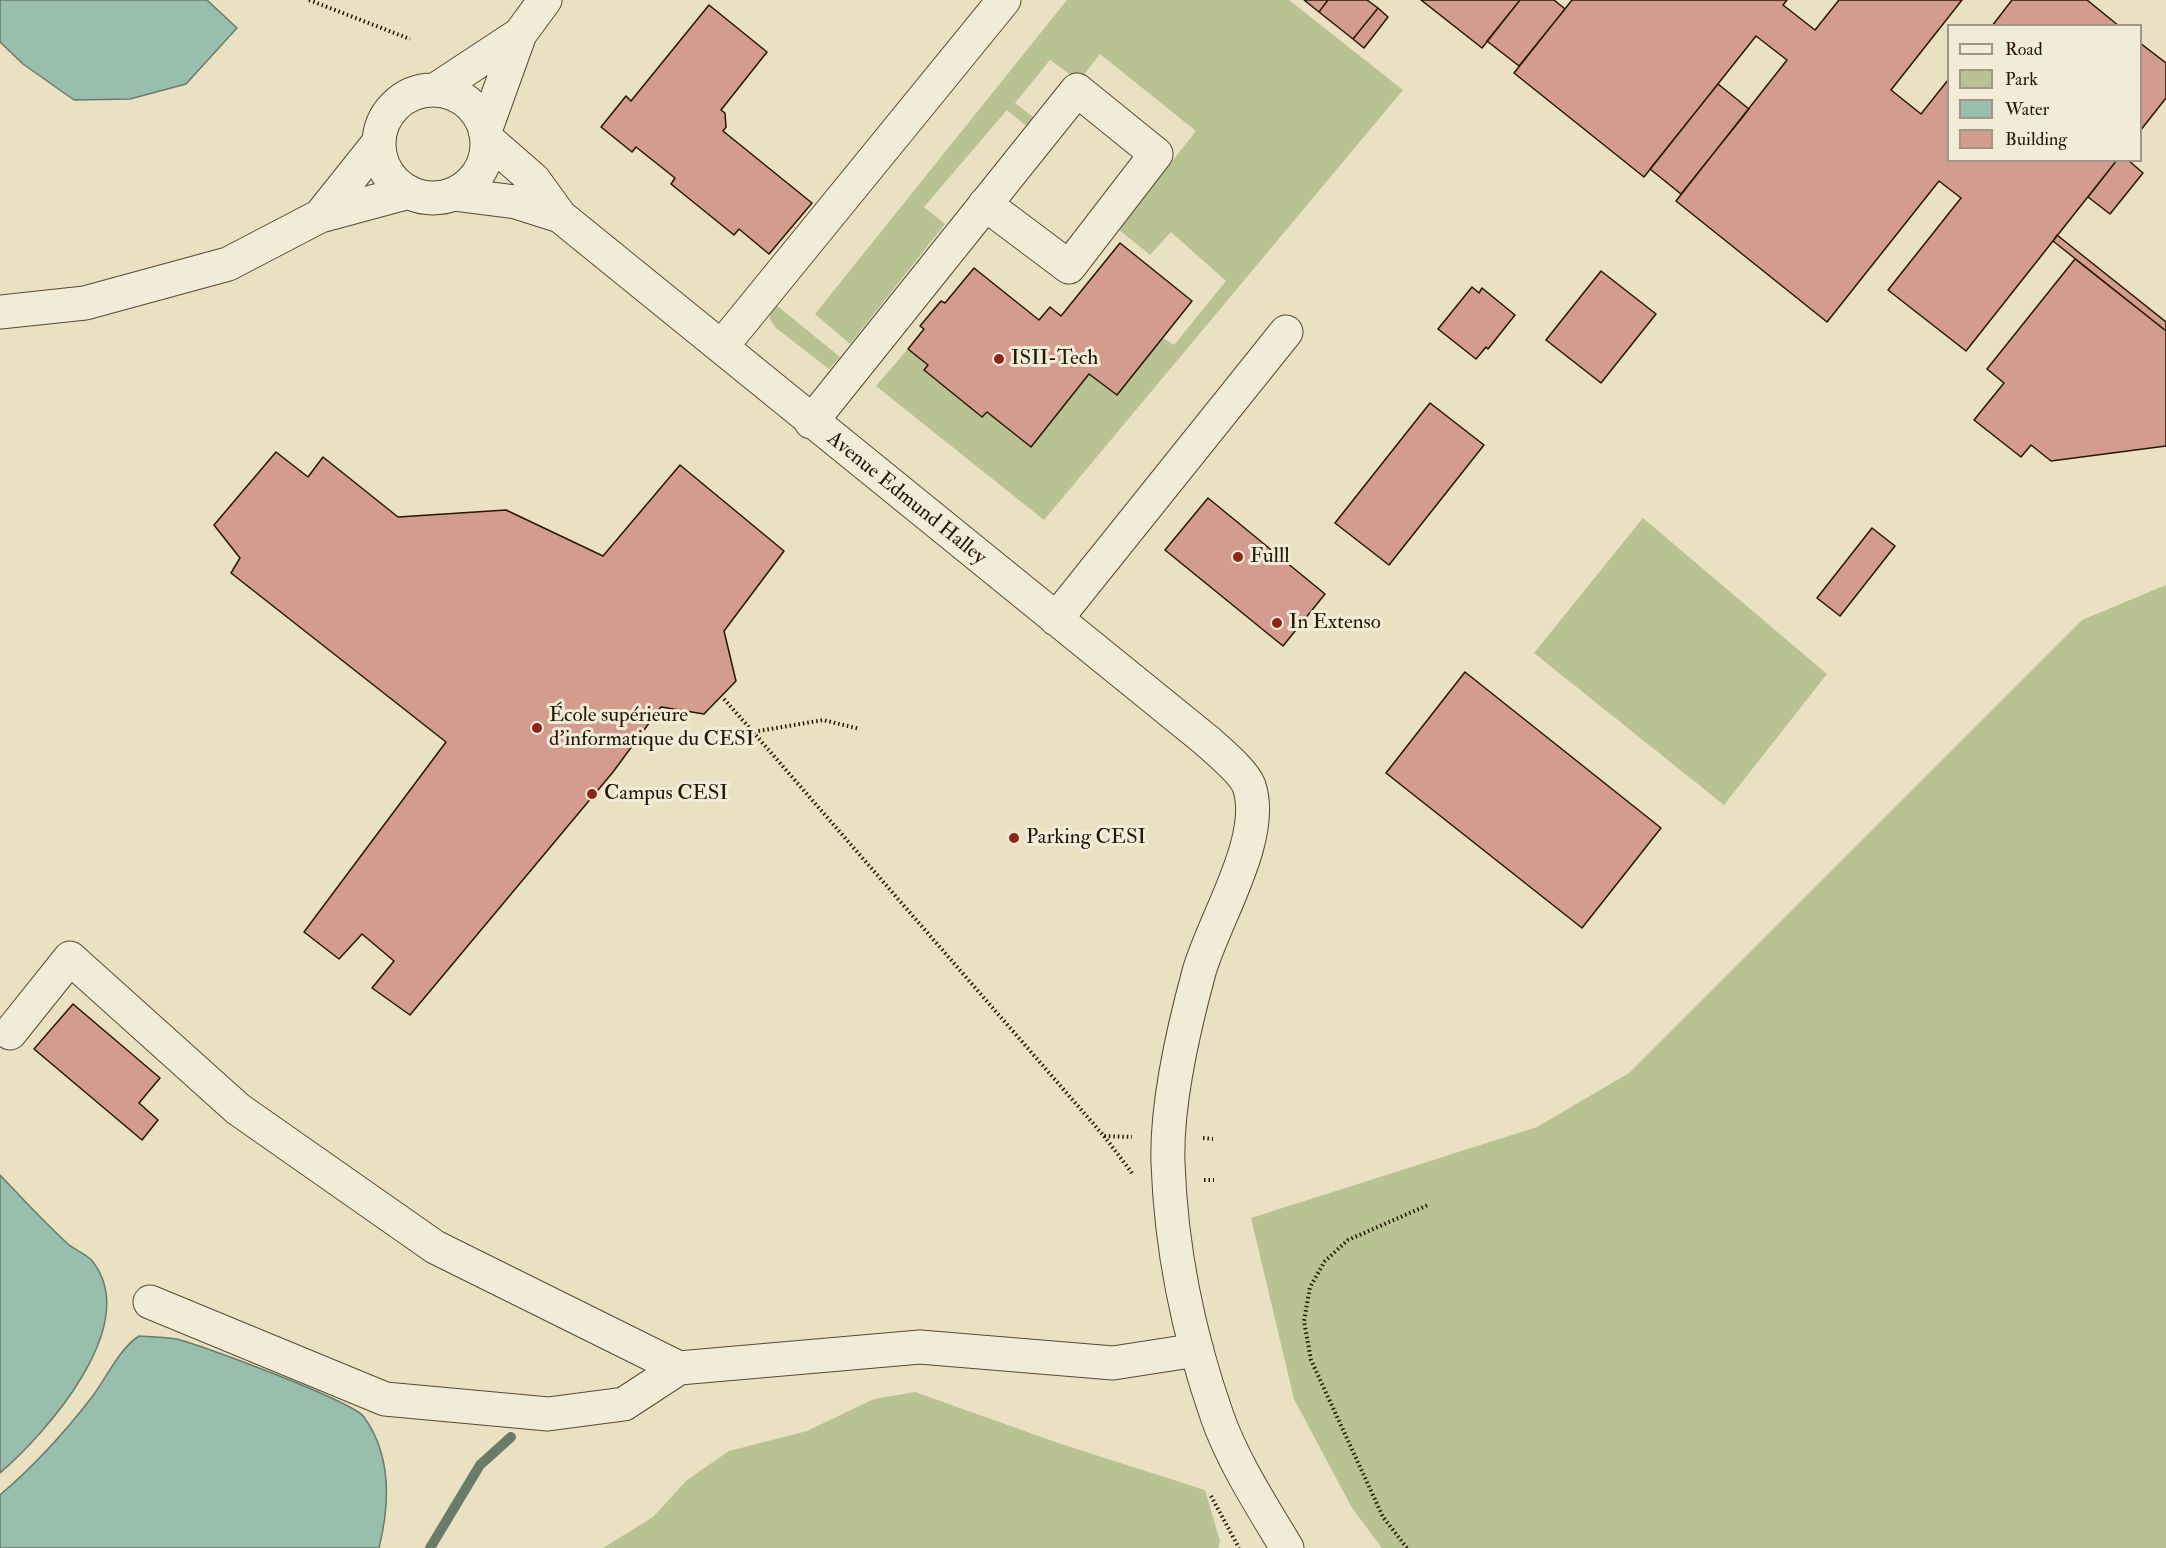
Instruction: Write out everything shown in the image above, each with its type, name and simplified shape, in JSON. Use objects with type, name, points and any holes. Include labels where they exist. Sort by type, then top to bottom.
[{"type":"street","points":[[435,90],[519,34],[545,0]]},
{"type":"street","points":[[722,346],[1004,0]]},
{"type":"street","points":[[379,142],[386,172],[396,184],[409,192],[423,197],[453,194],[468,185],[479,172],[486,156],[486,135],[519,34]]},
{"type":"street","points":[[320,216],[379,142],[386,118],[403,99],[418,92],[435,90],[452,94],[467,102],[478,115],[486,135]]},
{"type":"street","points":[[811,422],[985,204],[1077,90],[1156,154],[1069,267],[985,204]]},
{"type":"street","name":"Avenue Edmund Halley","points":[[486,135],[534,180],[560,216],[1223,755],[1249,785],[1252,810],[1250,836],[1200,970],[1174,1091],[1170,1137]]},
{"type":"street","points":[[0,312],[85,303],[228,264],[320,216],[409,192]]},
{"type":"street","name":"Avenue Edmund Halley","points":[[453,194],[516,202],[560,216]]},
{"type":"street","points":[[1056,619],[1286,332]]},
{"type":"street","points":[[10,1033],[70,958],[238,1109],[435,1247],[680,1368]]},
{"type":"street","points":[[1170,1137],[1169,1179],[1182,1281],[1197,1350],[1217,1418],[1256,1496],[1287,1548]]},
{"type":"street","points":[[150,1302],[385,1400],[548,1414],[624,1404],[680,1368],[920,1347],[1113,1363],[1197,1350]]},
{"type":"path","points":[[309,0],[410,39]]},
{"type":"path","points":[[724,699],[1104,1136],[1136,1178]]},
{"type":"path","points":[[753,732],[823,720],[860,729]]},
{"type":"path","points":[[1104,1136],[1213,1139]]},
{"type":"path","points":[[1407,1548],[1383,1517],[1335,1413],[1311,1360],[1304,1321],[1310,1287],[1325,1261],[1348,1240],[1428,1205]]},
{"type":"green space","points":[[1067,0],[1289,0],[1403,90],[1044,520],[876,386],[908,349],[928,365],[924,371],[982,417],[987,412],[1030,446],[1089,374],[1117,395],[1163,338],[1174,345],[1226,281],[1171,232],[1150,255],[1118,229],[1142,200],[1137,191],[1145,180],[1155,183],[1196,131],[1100,54],[1083,76],[1075,78],[1050,60],[1015,103],[1037,120],[1030,129],[1007,110],[924,207],[945,224],[850,344],[815,314]]},
{"type":"green space","points":[[775,304],[840,357],[829,369],[776,328],[769,318]]},
{"type":"green space","points":[[1643,518],[1827,674],[1724,805],[1534,653]]},
{"type":"green space","points":[[2166,585],[2166,1548],[1382,1548],[1352,1508],[1294,1399],[1251,1218],[1537,1127],[1629,1073],[2082,620]]},
{"type":"green space","points":[[915,1392],[1061,1444],[1205,1490],[1220,1541],[1218,1548],[603,1548],[653,1517],[687,1480],[729,1451],[807,1431],[874,1399]]},
{"type":"water","points":[[0,0],[207,0],[237,28],[186,84],[130,99],[74,100],[23,64],[0,42]]},
{"type":"water","points":[[0,1175],[58,1235],[93,1262],[105,1288],[106,1316],[97,1346],[63,1406],[0,1473]]},
{"type":"water","points":[[139,1336],[176,1339],[214,1351],[334,1399],[364,1417],[380,1448],[386,1481],[385,1514],[379,1548],[0,1548],[0,1495],[60,1436],[92,1397],[125,1348]]},
{"type":"building","points":[[1304,0],[1328,0],[1319,12]]},
{"type":"building","points":[[1328,0],[1367,0],[1378,8],[1353,39],[1319,12]]},
{"type":"building","points":[[1421,0],[1520,0],[1482,48]]},
{"type":"building","points":[[1520,0],[1554,0],[1565,9],[1519,66],[1487,41]]},
{"type":"building","points":[[1572,0],[1787,0],[1783,5],[1815,30],[1839,0],[1962,0],[1891,90],[1921,114],[1947,81],[1947,162],[2115,162],[1966,351],[1888,290],[1961,198],[1939,181],[1827,322],[1676,201],[1787,60],[1756,36],[1644,177],[1514,73]]},
{"type":"building","points":[[2012,0],[2087,0],[2117,24],[1994,24]]},
{"type":"building","points":[[709,5],[767,52],[721,110],[725,113],[726,127],[723,131],[812,203],[769,254],[739,229],[734,235],[671,184],[675,178],[636,147],[632,152],[601,127],[626,96],[631,101]]},
{"type":"building","points":[[1378,8],[1388,17],[1364,48],[1353,39]]},
{"type":"building","points":[[2142,45],[2166,63],[2166,98],[2142,128]]},
{"type":"building","points":[[1718,84],[1749,109],[1681,194],[1650,169]]},
{"type":"building","points":[[2115,162],[2130,162],[2143,173],[2110,214],[2088,197]]},
{"type":"building","points":[[2057,235],[2166,322],[2166,331],[2053,241]]},
{"type":"building","points":[[1120,243],[1192,301],[1117,395],[1089,374],[1031,447],[987,412],[982,417],[924,370],[928,365],[908,349],[924,329],[920,326],[941,301],[945,303],[974,268],[1039,320],[1050,307],[1061,316]]},
{"type":"building","points":[[2075,259],[2166,331],[2166,446],[2051,461],[2031,445],[2021,457],[1974,420],[2004,383],[1987,369]]},
{"type":"building","points":[[1601,271],[1656,314],[1601,383],[1546,340]]},
{"type":"building","points":[[1472,287],[1479,293],[1482,288],[1515,315],[1488,349],[1486,347],[1476,359],[1438,329]]},
{"type":"building","points":[[1430,403],[1484,445],[1389,565],[1335,523]]},
{"type":"building","name":"École supérieure d'informatique du CESI","points":[[276,452],[308,477],[323,457],[398,517],[506,510],[603,556],[680,465],[784,551],[724,631],[736,681],[704,714],[661,707],[613,772],[410,1015],[372,988],[394,961],[362,934],[339,959],[304,932],[446,742],[231,573],[240,558],[214,525]]},
{"type":"building","points":[[1208,498],[1325,594],[1283,646],[1165,550]]},
{"type":"building","points":[[1872,528],[1895,546],[1840,616],[1817,598]]},
{"type":"building","points":[[1465,672],[1661,828],[1582,928],[1386,773]]},
{"type":"building","points":[[73,1004],[160,1078],[139,1103],[158,1120],[142,1140],[34,1049]]},
{"type":"waterway","points":[[430,1548],[480,1465],[511,1437]]},
{"type":"place","name":"ISII-Tech","points":[[999,359]]},
{"type":"place","name":"Fulll","points":[[1238,557]]},
{"type":"place","name":"In Extenso","points":[[1277,623]]},
{"type":"place","name":"École supérieure d'informatique du CESI","points":[[537,728]]},
{"type":"place","name":"Campus CESI","points":[[592,794]]},
{"type":"place","name":"Parking CESI","points":[[1014,838]]}]
